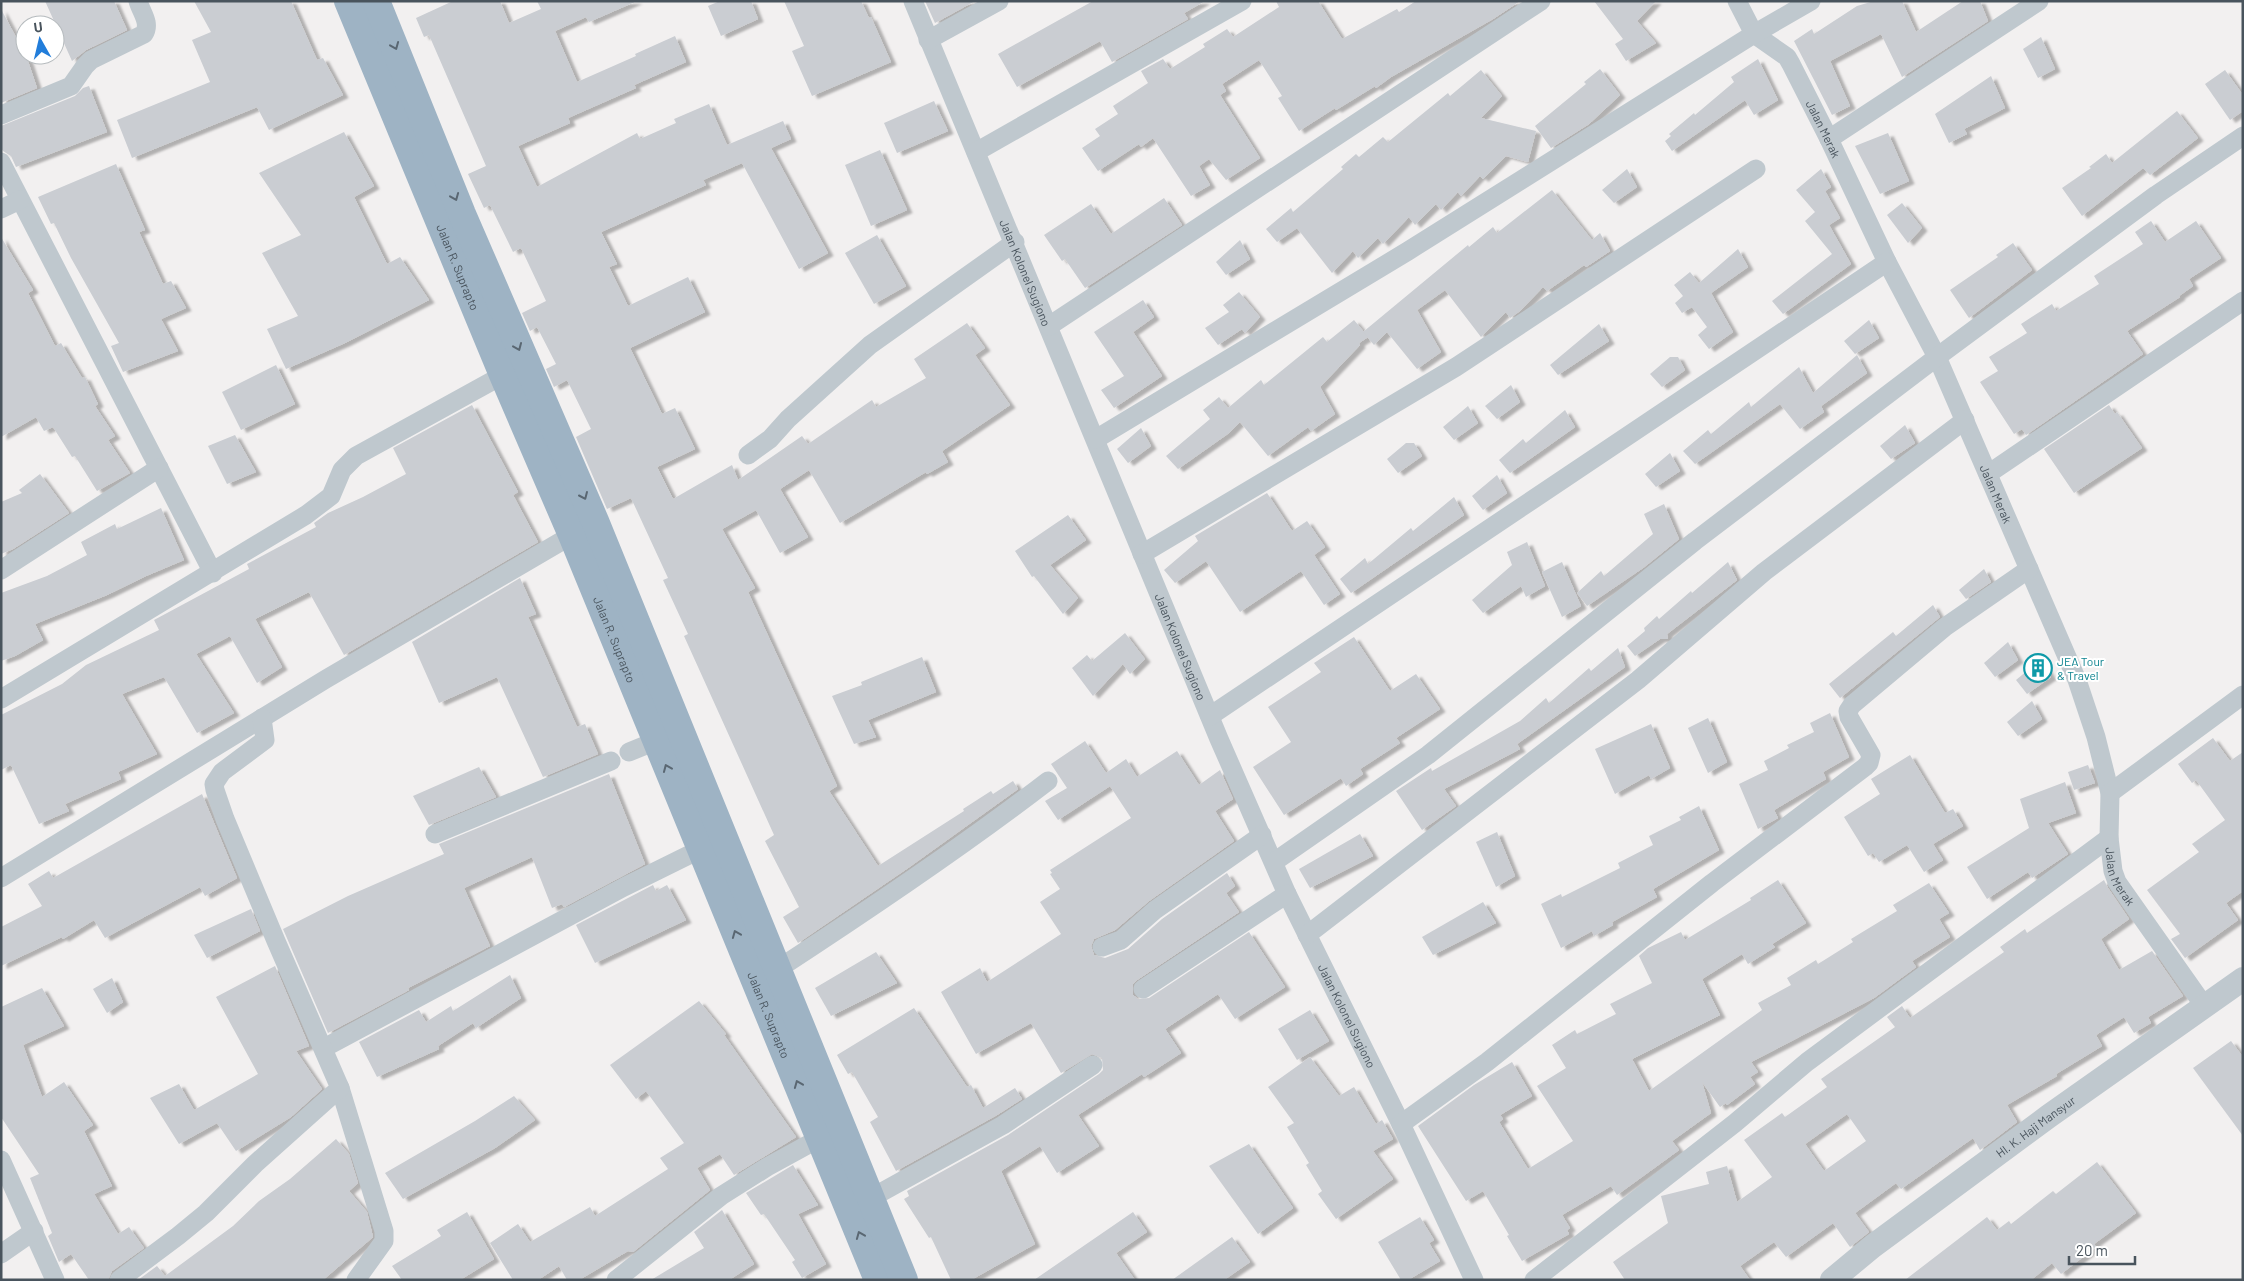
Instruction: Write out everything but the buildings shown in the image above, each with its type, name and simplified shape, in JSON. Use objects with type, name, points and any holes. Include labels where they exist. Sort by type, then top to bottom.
[{"type":"highway","name":"Jalan R. Suprapto","points":[[348,1],[656,741],[692,793],[701,849],[878,1280]]},
{"type":"highway","name":"Jalan R. Suprapto","points":[[376,1],[462,214],[595,521],[692,793],[778,969],[904,1280]]},
{"type":"street","points":[[1,115],[70,86],[91,60],[144,34],[146,20],[138,1]]},
{"type":"street","name":"Jalan Kolonel Sugiono","points":[[913,1],[1015,242],[1142,554],[1287,894],[1401,1124],[1474,1280]]},
{"type":"street","points":[[928,40],[999,1]]},
{"type":"street","points":[[976,152],[1242,1]]},
{"type":"street","points":[[1049,326],[1541,1]]},
{"type":"street","name":"Jalan Merak","points":[[1737,1],[1754,34],[1787,57],[1829,139],[1887,262],[1937,357],[2077,680],[2096,738],[2110,793],[2109,838],[2113,871],[2117,882],[2205,1007]]},
{"type":"street","points":[[1096,439],[1416,246],[1754,34],[1811,1]]},
{"type":"street","points":[[1829,139],[2038,1]]},
{"type":"street","points":[[1274,862],[1428,755],[1695,541],[1937,357],[2156,195],[2243,136]]},
{"type":"street","points":[[1,162],[213,573]]},
{"type":"street","points":[[1142,554],[1456,367],[1756,169]]},
{"type":"street","points":[[1,209],[20,200]]},
{"type":"street","points":[[748,455],[770,439],[788,419],[870,345],[1015,242]]},
{"type":"street","points":[[1210,716],[1887,262]]},
{"type":"street","points":[[1988,474],[2243,301]]},
{"type":"street","points":[[1,699],[213,573],[306,515],[331,496],[342,470],[356,456],[503,375]]},
{"type":"street","points":[[1307,935],[1638,680],[1764,572],[1965,420]]},
{"type":"street","points":[[1,570],[158,468]]},
{"type":"street","points":[[1,878],[262,718],[572,536]]},
{"type":"street","points":[[1401,1124],[1495,1056],[1712,883],[1865,767],[1869,763],[1871,755],[1848,717],[1848,711],[1852,705],[1945,627],[2029,569]]},
{"type":"street","points":[[2110,793],[2243,695]]},
{"type":"street","points":[[262,718],[266,740],[222,772],[214,784],[214,790],[224,819],[340,1088],[384,1231],[384,1241],[356,1280]]},
{"type":"street","points":[[630,752],[656,741]]},
{"type":"street","points":[[435,834],[611,761]]},
{"type":"street","points":[[778,969],[912,882],[1048,781]]},
{"type":"street","points":[[1102,946],[1121,940],[1155,910],[1262,834]]},
{"type":"street","points":[[1534,1280],[1735,1122],[1807,1062],[2109,838]]},
{"type":"street","points":[[324,1048],[624,887],[701,849]]},
{"type":"street","points":[[1143,989],[1287,894]]},
{"type":"street","name":"Hl. K. Haji Mansyur","points":[[1832,1280],[1874,1246],[2049,1116],[2243,979]]},
{"type":"street","points":[[871,1198],[1004,1125],[1093,1065]]},
{"type":"street","points":[[119,1280],[206,1213],[255,1164],[340,1088]]},
{"type":"street","points":[[616,1280],[721,1196],[767,1166],[820,1138]]},
{"type":"street","points":[[1,1160],[55,1280]]},
{"type":"street","points":[[1,1254],[34,1231]]},
{"type":"place","name":"JEA Tour & Travel","points":[[2038,668]]}]
